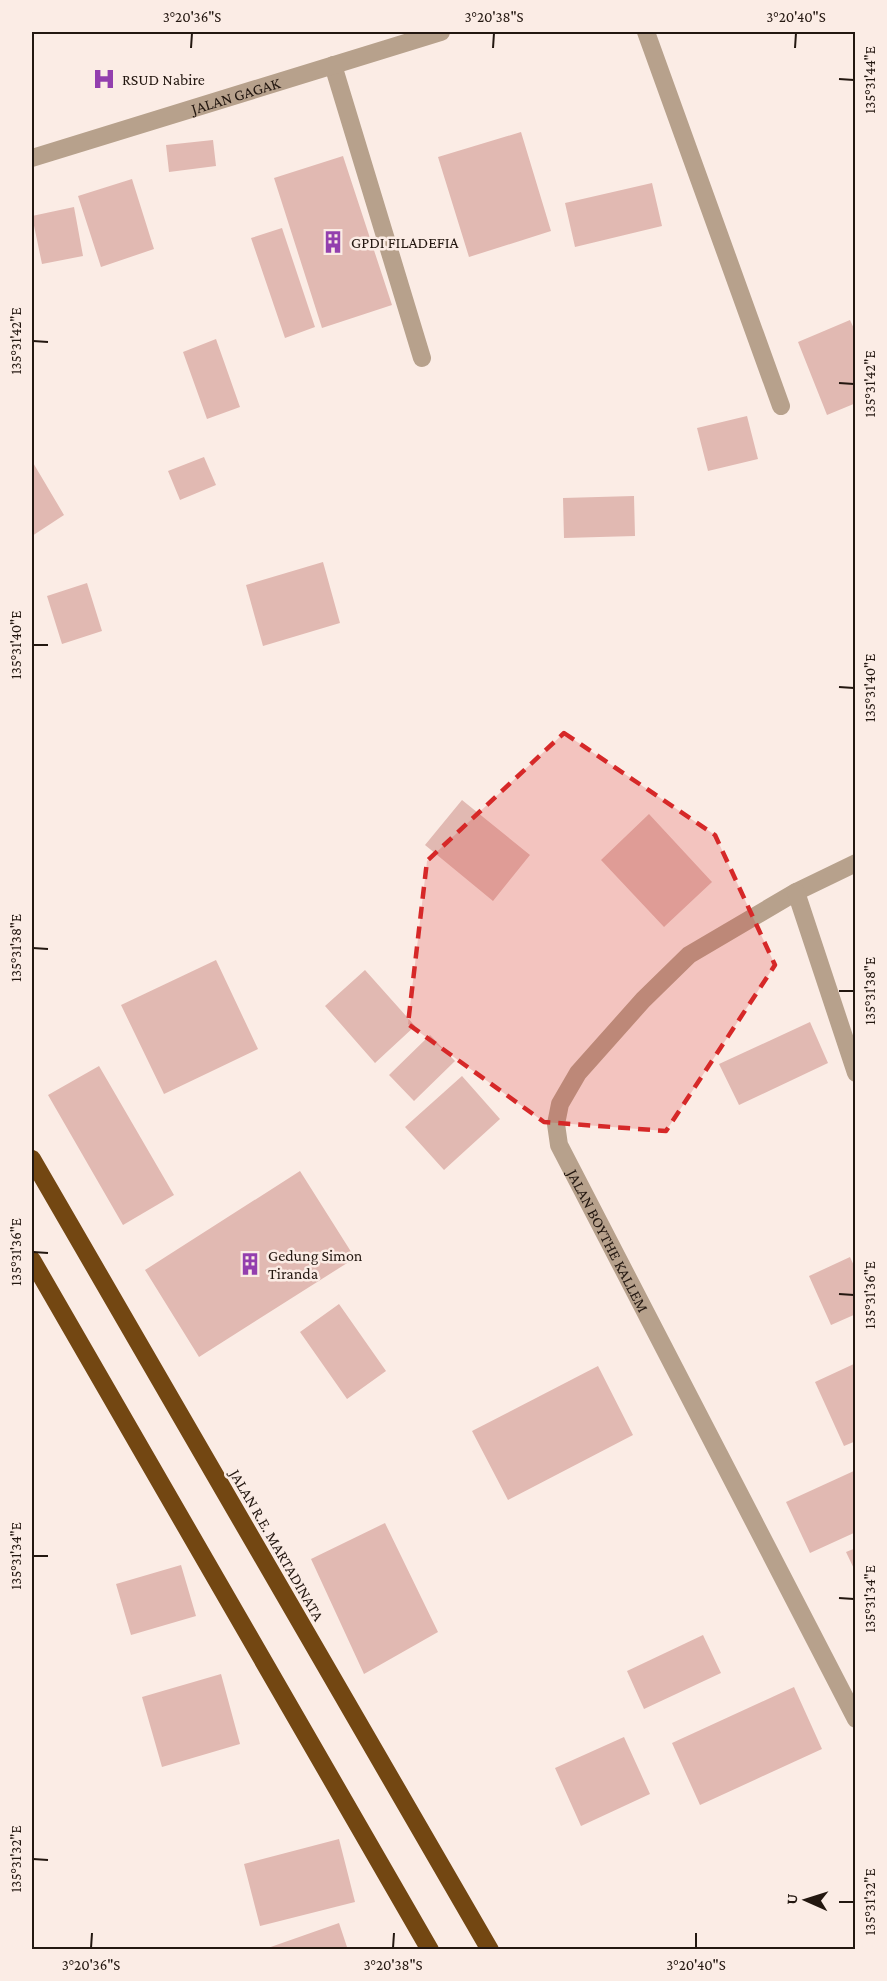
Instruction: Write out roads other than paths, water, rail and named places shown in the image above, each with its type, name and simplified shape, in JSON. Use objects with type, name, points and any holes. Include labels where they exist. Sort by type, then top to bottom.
[{"type":"highway","name":"JALAN R.E. MARTADINATA","points":[[32,1159],[488,1949]]},
{"type":"highway","points":[[32,1260],[430,1950]]},
{"type":"street","name":"JALAN GAGAK","points":[[32,158],[441,32]]},
{"type":"street","points":[[646,32],[781,406]]},
{"type":"street","points":[[333,65],[423,358]]},
{"type":"street","name":"JALAN BOYTHE KALLEM","points":[[855,863],[796,892],[689,955],[643,1000],[578,1073],[564,1094],[556,1124],[559,1145],[855,1719]]},
{"type":"street","points":[[796,892],[855,1073]]},
{"type":"place","name":"RSUD Nabire","points":[[104,79]]},
{"type":"place","name":"GPDI FILADEFIA","points":[[333,242]]},
{"type":"place","name":"Gedung Simon Tiranda","points":[[250,1264]]}]
